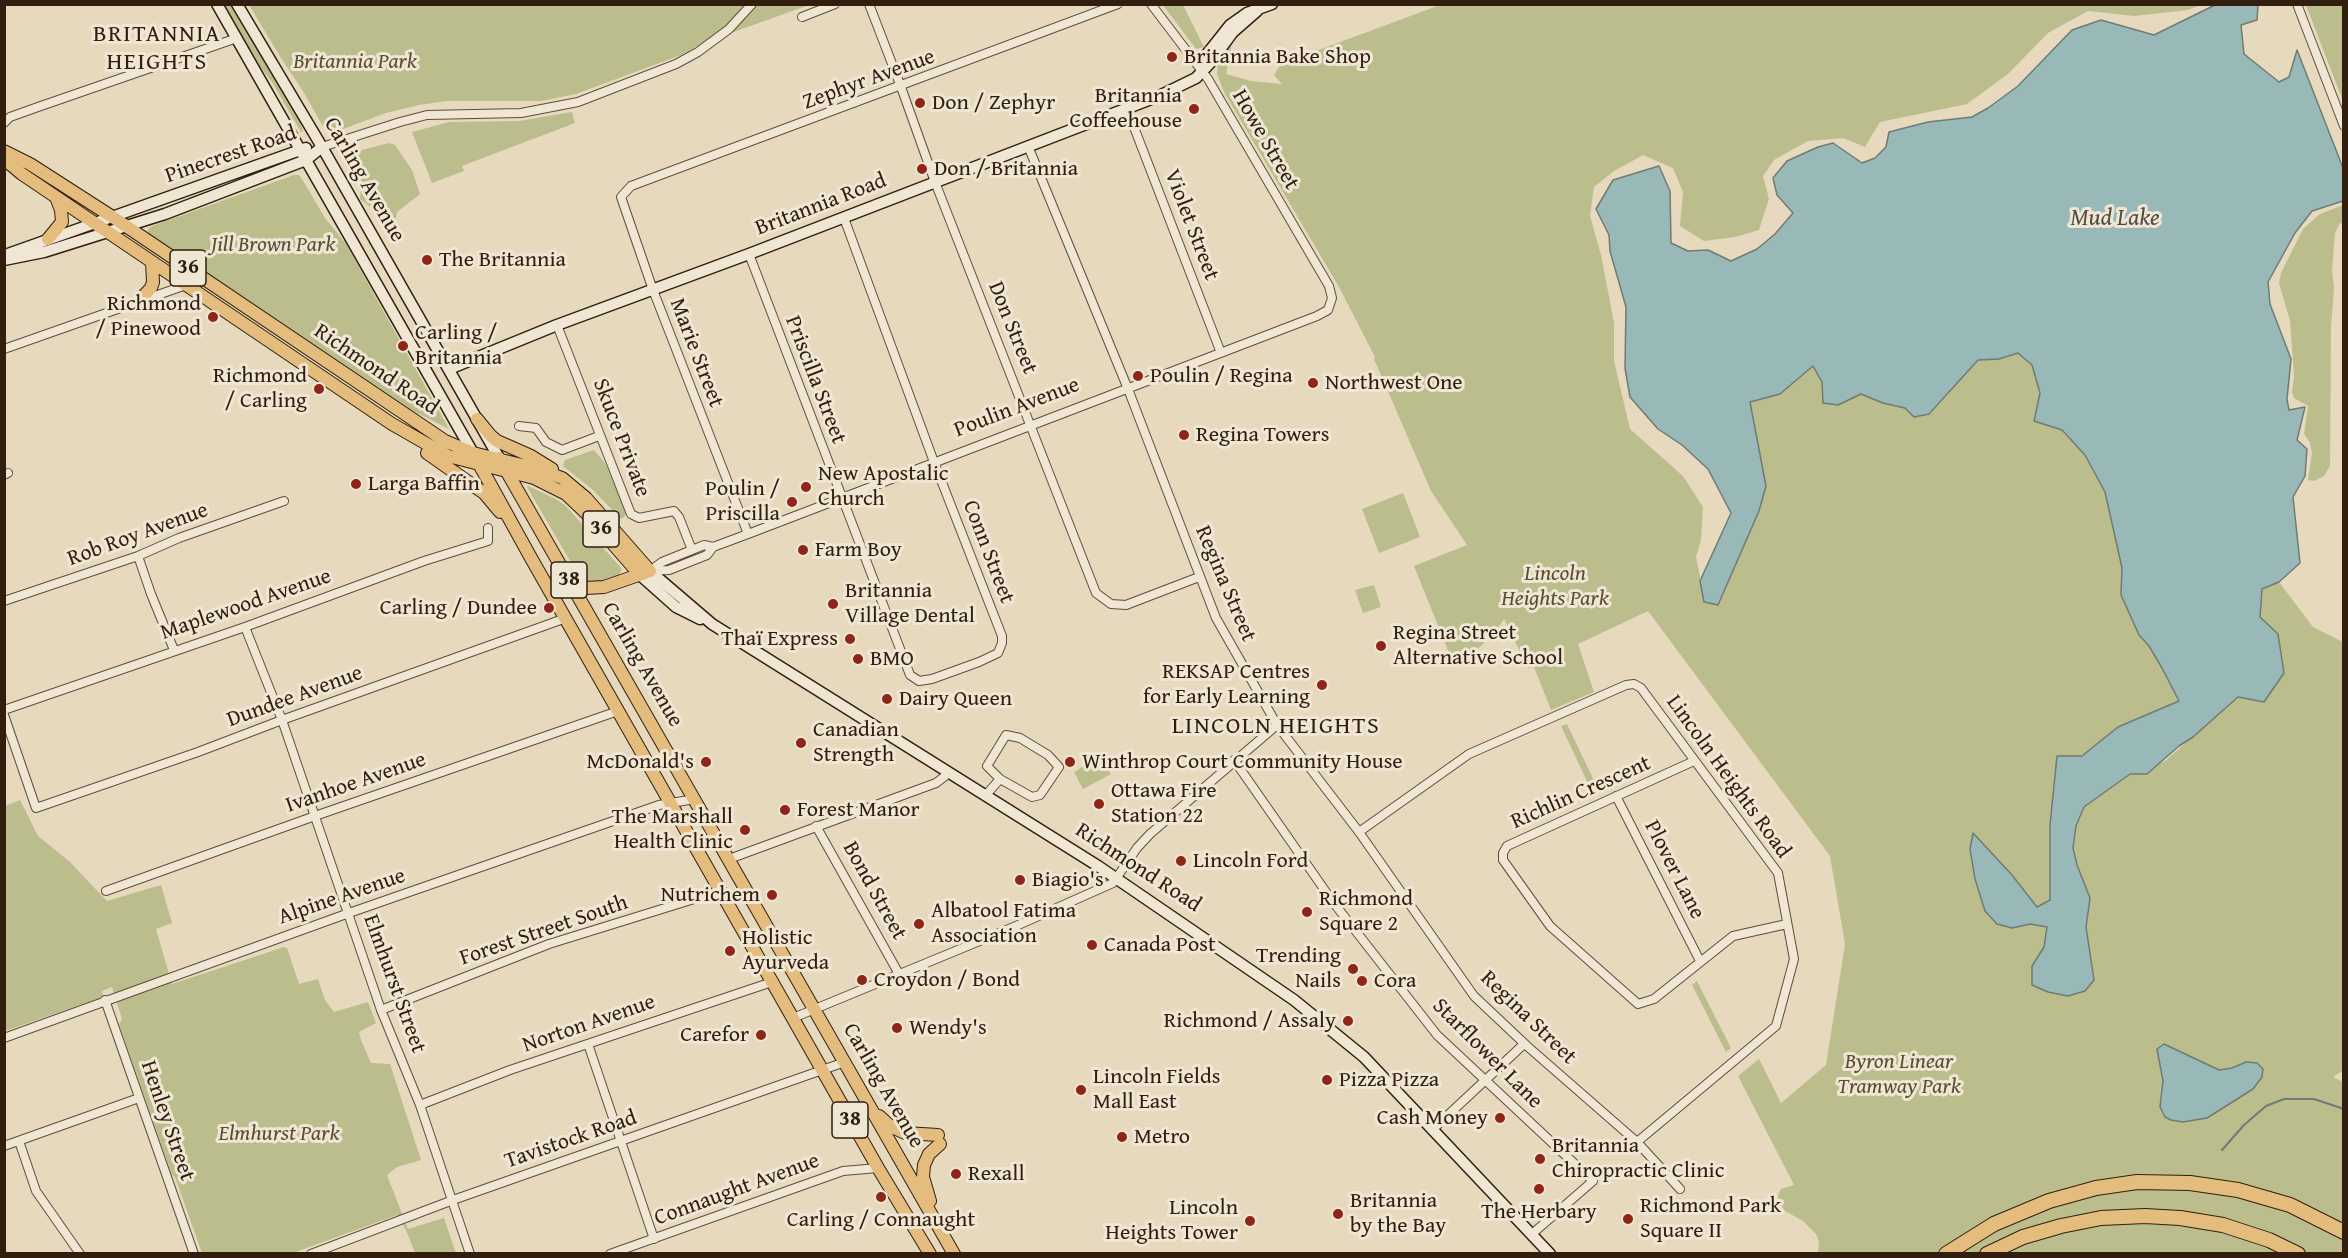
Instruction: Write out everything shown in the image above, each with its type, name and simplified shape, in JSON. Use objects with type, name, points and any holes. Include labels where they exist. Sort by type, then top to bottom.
[{"type":"highway","points":[[1946,1254],[1994,1224],[2042,1203],[2081,1191],[2137,1182],[2190,1183],[2238,1190],[2299,1209],[2343,1232]]},
{"type":"highway","points":[[1987,1254],[2023,1238],[2061,1226],[2101,1218],[2145,1216],[2180,1218],[2223,1225],[2269,1240],[2298,1254]]},
{"type":"main road","name":"Carling Avenue","points":[[217,4],[878,1168],[930,1254]]},
{"type":"main road","name":"Carling Avenue","points":[[237,4],[322,147],[954,1254]]},
{"type":"main road","name":"Britannia Road","points":[[449,369],[557,325],[749,255],[1127,109],[1196,78],[1233,32],[1257,11],[1272,4]]},
{"type":"main road","name":"Pinecrest Road","points":[[4,255],[114,218],[300,149],[322,147]]},
{"type":"main road","name":"Pinecrest Road","points":[[4,260],[44,252],[126,226],[306,160],[322,147]]},
{"type":"main road","name":"Richmond Road","points":[[4,152],[30,164],[114,218],[437,436],[473,453],[499,458],[562,478],[586,498],[645,573]]},
{"type":"main road","name":"Richmond Road","points":[[4,159],[94,224],[392,424],[448,456],[542,481],[573,500],[676,607],[712,624],[1117,878],[1302,1005],[1357,1051],[1550,1254]]},
{"type":"main road","points":[[48,239],[62,222],[56,197]]},
{"type":"main road","points":[[139,301],[151,288],[152,262]]},
{"type":"main road","points":[[342,391],[348,377]]},
{"type":"main road","points":[[477,419],[497,441],[537,459],[562,478]]},
{"type":"main road","points":[[392,424],[423,450],[484,494],[498,509],[531,558]]},
{"type":"main road","name":"Poulin Avenue","points":[[604,587],[645,573]]},
{"type":"main road","points":[[567,576],[580,587],[604,587]]},
{"type":"main road","points":[[594,624],[593,603],[604,587]]},
{"type":"main road","points":[[873,1111],[890,1126],[905,1133],[939,1140],[926,1158],[923,1168],[935,1220]]},
{"type":"street","points":[[322,147],[427,115],[521,113],[578,102],[690,57],[729,29],[752,4]]},
{"type":"street","points":[[802,17],[835,4]]},
{"type":"street","name":"Don Street","points":[[869,4],[934,182],[1096,593],[1111,604],[1126,605],[1199,577]]},
{"type":"street","name":"Zephyr Avenue","points":[[632,186],[1118,4]]},
{"type":"street","name":"Howe Street","points":[[1150,4],[1202,70],[1329,286],[1331,303]]},
{"type":"street","points":[[2297,4],[2343,126]]},
{"type":"street","points":[[4,123],[9,117],[38,106],[237,38]]},
{"type":"street","name":"Violet Street","points":[[1127,109],[1221,353]]},
{"type":"street","name":"Regina Street","points":[[1028,146],[1128,389],[1216,618],[1277,725],[1359,832],[1474,996],[1524,1044],[1637,1142],[1680,1189]]},
{"type":"street","name":"Marie Street","points":[[632,186],[621,197],[653,290],[748,534]]},
{"type":"street","name":"Conn Street","points":[[844,218],[1002,642],[998,652],[979,662],[932,679],[919,681]]},
{"type":"street","name":"Priscilla Street","points":[[749,255],[910,675],[919,681]]},
{"type":"street","points":[[4,349],[186,285]]},
{"type":"street","name":"Poulin Avenue","points":[[645,573],[669,570],[707,555],[713,547],[1317,316],[1328,310],[1331,303]]},
{"type":"street","name":"Skuce Private","points":[[557,325],[629,509],[634,517],[639,518],[674,511],[679,517],[692,550]]},
{"type":"street","points":[[519,426],[536,428],[546,442],[562,450],[599,436]]},
{"type":"street","name":"Rob Roy Avenue","points":[[4,601],[138,556],[179,538],[284,501]]},
{"type":"street","name":"Maplewood Avenue","points":[[4,710],[245,627],[424,561],[488,541],[488,528]]},
{"type":"street","name":"Poulin Avenue","points":[[645,573],[662,562],[704,545],[713,547]]},
{"type":"street","points":[[138,556],[174,650]]},
{"type":"street","name":"Dundee Avenue","points":[[4,716],[36,808],[198,752],[566,618]]},
{"type":"street","name":"Elmhurst Street","points":[[245,627],[282,720],[381,1010],[420,1105],[470,1254]]},
{"type":"street","name":"Lincoln Heights Road","points":[[1359,832],[1469,754],[1626,685],[1634,684],[1641,688],[1778,873],[1794,959],[1776,1026],[1637,1142]]},
{"type":"street","name":"Ivanhoe Avenue","points":[[106,891],[618,711]]},
{"type":"street","points":[[793,1018],[1103,889],[1117,878],[1137,848],[1150,834],[1277,725]]},
{"type":"street","points":[[1006,735],[1020,738],[1048,755],[1059,767],[1040,795],[1032,797],[1000,779],[987,766],[1006,735]]},
{"type":"street","name":"Starflower Lane","points":[[1234,760],[1333,902],[1437,1035],[1593,1181],[1532,1234]]},
{"type":"street","name":"Richlin Crescent","points":[[1694,761],[1507,846],[1503,853],[1503,860],[1550,926],[1638,1004],[1654,999],[1733,936],[1787,924]]},
{"type":"street","points":[[729,859],[936,783],[949,773]]},
{"type":"street","points":[[985,796],[1000,779]]},
{"type":"street","name":"Plover Lane","points":[[1616,796],[1700,961]]},
{"type":"street","name":"Alpine Avenue","points":[[4,1038],[105,1000],[671,802],[695,800]]},
{"type":"street","name":"Bond Street","points":[[816,826],[899,974]]},
{"type":"street","name":"Forest Street South","points":[[381,1010],[549,944],[720,891]]},
{"type":"street","name":"Norton Avenue","points":[[420,1105],[772,981]]},
{"type":"street","name":"Henley Street","points":[[105,1000],[194,1254]]},
{"type":"street","points":[[588,1044],[654,1239]]},
{"type":"street","points":[[1432,1130],[1524,1044]]},
{"type":"street","name":"Tavistock Road","points":[[311,1254],[453,1200],[845,1062]]},
{"type":"street","points":[[4,1146],[139,1098]]},
{"type":"street","points":[[19,1141],[36,1191],[80,1254]]},
{"type":"street","name":"Connaught Avenue","points":[[610,1254],[836,1174],[878,1168]]},
{"type":"green space","points":[[223,5],[230,5],[297,114],[303,131],[301,132],[272,82],[254,59]]},
{"type":"green space","name":"Britannia Park","points":[[249,5],[809,5],[703,43],[681,55],[576,94],[541,101],[446,101],[419,105],[386,113],[330,132],[325,130]]},
{"type":"green space","points":[[1163,5],[1183,5],[1204,47],[1196,49]]},
{"type":"green space","points":[[1440,5],[2200,5],[2188,10],[2134,16],[2088,11],[2048,33],[2008,74],[1967,104],[1880,122],[1865,147],[1843,138],[1808,141],[1774,160],[1763,176],[1769,199],[1759,230],[1735,237],[1704,241],[1680,226],[1683,192],[1673,168],[1643,155],[1614,171],[1594,187],[1590,216],[1601,255],[1614,323],[1614,361],[1630,429],[1683,476],[1703,507],[1701,540],[1696,557],[1705,602],[1757,435],[1750,402],[1780,394],[1813,366],[1838,405],[1861,394],[1883,403],[1930,414],[1978,360],[1999,359],[2018,353],[2032,365],[2040,393],[2034,421],[2061,430],[2085,455],[2105,492],[2122,568],[2121,595],[2139,635],[2149,646],[2179,702],[2118,727],[2082,756],[2057,756],[2050,825],[2050,899],[2038,907],[2012,875],[1973,834],[1970,849],[1975,879],[1985,911],[1997,924],[2012,928],[2030,924],[2047,927],[2044,947],[2032,966],[2094,980],[2086,927],[2090,898],[2073,848],[2076,826],[2084,807],[2130,774],[2165,761],[2238,697],[2278,634],[2260,617],[2262,589],[2279,582],[2313,627],[2343,642],[2344,1070],[2333,1077],[2343,1082],[2343,1253],[1818,1253],[1819,1242],[1816,1234],[1803,1221],[1785,1211],[1778,1196],[1781,1189],[1794,1185],[1738,1076],[1759,1059],[1781,1103],[1826,1065],[1845,944],[1830,856],[1648,611],[1578,644],[1594,692],[1551,710],[1534,667],[1528,668],[1504,619],[1481,646],[1453,663],[1414,566],[1467,545],[1431,491],[1375,357],[1339,287],[1224,92],[1217,74],[1218,61],[1233,37],[1226,74],[1251,81],[1282,84],[1274,75],[1281,64]]},
{"type":"green space","points":[[2306,5],[2343,5],[2343,101]]},
{"type":"green space","points":[[572,112],[575,123],[462,166],[464,171],[432,183],[412,132],[449,122],[519,121]]},
{"type":"green space","points":[[389,143],[395,145],[412,170],[420,194],[397,212],[396,218],[386,219],[360,199],[361,181],[347,154]]},
{"type":"green space","name":"Jill Brown Park","points":[[299,175],[325,218],[346,244],[449,429],[413,411],[148,233],[148,229],[152,226]]},
{"type":"green space","points":[[2343,205],[2343,224],[2340,223],[2335,233],[2332,271],[2334,288],[2331,326],[2330,466],[2324,476],[2314,481],[2308,480],[2312,453],[2310,443],[2304,434],[2308,406],[2294,398],[2292,393],[2294,376],[2290,321],[2279,283],[2281,273],[2303,229],[2320,214]]},
{"type":"green space","points":[[594,450],[605,463],[628,514],[621,519],[593,490],[563,466],[565,460]]},
{"type":"green space","points":[[528,486],[565,505],[622,569],[619,575],[594,583],[583,583]]},
{"type":"green space","points":[[1403,493],[1420,537],[1379,553],[1362,509]]},
{"type":"green space","points":[[1374,585],[1381,607],[1363,613],[1355,590]]},
{"type":"green space","points":[[1567,724],[1599,791],[1593,794],[1561,726]]},
{"type":"green space","points":[[1100,756],[1111,774],[1083,789],[1074,772]]},
{"type":"green space","name":"Elmhurst Park","points":[[20,800],[38,836],[70,862],[107,901],[161,885],[172,923],[156,929],[172,984],[284,947],[287,948],[299,984],[318,979],[325,1000],[334,1012],[368,1002],[376,1023],[359,1032],[361,1040],[371,1063],[390,1064],[421,1160],[397,1167],[387,1175],[408,1229],[444,1218],[456,1253],[415,1253],[397,1215],[293,1253],[202,1253],[119,1024],[122,1019],[112,987],[102,991],[103,996],[100,998],[5,1031],[5,806]]},
{"type":"green space","points":[[1697,981],[1731,1048],[1726,1052],[1692,985]]},
{"type":"water","name":"Mud Lake","points":[[2215,5],[2258,5],[2257,20],[2241,25],[2244,54],[2279,82],[2289,77],[2297,50],[2343,168],[2343,201],[2312,211],[2295,233],[2268,282],[2270,304],[2291,359],[2287,399],[2289,410],[2305,407],[2297,440],[2307,449],[2305,476],[2293,497],[2300,563],[2279,582],[2262,589],[2260,617],[2278,634],[2284,673],[2264,702],[2238,697],[2147,774],[2130,774],[2084,807],[2076,826],[2073,848],[2090,898],[2086,927],[2094,980],[2085,991],[2068,996],[2048,992],[2032,985],[2032,966],[2044,947],[2047,927],[2030,924],[2012,928],[1997,924],[1985,911],[1975,879],[1970,849],[1973,833],[2012,875],[2037,907],[2050,900],[2050,825],[2057,756],[2082,756],[2118,727],[2179,701],[2149,646],[2139,635],[2121,595],[2122,568],[2105,492],[2085,455],[2062,430],[2034,421],[2040,393],[2032,365],[2018,353],[1999,359],[1978,360],[1929,414],[1914,417],[1905,408],[1883,403],[1861,394],[1838,405],[1823,403],[1822,382],[1813,366],[1780,394],[1750,402],[1766,486],[1759,511],[1718,605],[1704,602],[1700,581],[1731,513],[1708,469],[1682,445],[1658,429],[1630,397],[1625,368],[1626,307],[1610,251],[1609,235],[1596,209],[1613,180],[1659,166],[1670,191],[1671,243],[1688,251],[1708,250],[1731,261],[1757,249],[1775,234],[1793,213],[1777,195],[1773,178],[1787,161],[1833,143],[1862,163],[1875,158],[1886,147],[1889,132],[1928,122],[1972,117],[1988,108],[2018,86],[2072,30],[2101,20],[2154,35]]},
{"type":"water","points":[[2164,1044],[2219,1070],[2246,1062],[2257,1063],[2263,1069],[2262,1077],[2253,1089],[2207,1118],[2183,1122],[2171,1120],[2165,1117],[2160,1107],[2163,1081],[2157,1049]]},
{"type":"waterway","points":[[2222,1150],[2244,1125],[2266,1106],[2284,1099],[2314,1099],[2344,1109]]},
{"type":"place","name":"Britannia Bake Shop","points":[[1172,57]]},
{"type":"place","name":"Don / Zephyr","points":[[920,103]]},
{"type":"place","name":"Britannia Coffeehouse","points":[[1194,109]]},
{"type":"place","name":"Don / Britannia","points":[[922,169]]},
{"type":"place","name":"The Britannia","points":[[427,260]]},
{"type":"place","name":"Richmond / Pinewood","points":[[213,317]]},
{"type":"place","name":"Carling / Britannia","points":[[403,346]]},
{"type":"place","name":"Poulin / Regina","points":[[1138,376]]},
{"type":"place","name":"Northwest One","points":[[1313,383]]},
{"type":"place","name":"Richmond / Carling","points":[[319,389]]},
{"type":"place","name":"Regina Towers","points":[[1184,435]]},
{"type":"place","name":"Larga Baffin","points":[[356,484]]},
{"type":"place","name":"New Apostalic Church","points":[[806,487]]},
{"type":"place","name":"Poulin / Priscilla","points":[[792,502]]},
{"type":"place","name":"Farm Boy","points":[[803,550]]},
{"type":"place","name":"Britannia Village Dental","points":[[833,604]]},
{"type":"place","name":"Carling / Dundee","points":[[549,608]]},
{"type":"place","name":"Thaï Express","points":[[850,639]]},
{"type":"place","name":"Regina Street Alternative School","points":[[1381,646]]},
{"type":"place","name":"BMO","points":[[858,659]]},
{"type":"place","name":"REKSAP Centres for Early Learning","points":[[1322,685]]},
{"type":"place","name":"Dairy Queen","points":[[887,699]]},
{"type":"place","name":"Canadian Strength","points":[[801,743]]},
{"type":"place","name":"McDonald's","points":[[706,762]]},
{"type":"place","name":"Winthrop Court Community House","points":[[1070,762]]},
{"type":"place","name":"Ottawa Fire Station 22","points":[[1099,804]]},
{"type":"place","name":"Forest Manor","points":[[785,810]]},
{"type":"place","name":"The Marshall Health Clinic","points":[[745,830]]},
{"type":"place","name":"Lincoln Ford","points":[[1181,861]]},
{"type":"place","name":"Biagio's","points":[[1020,880]]},
{"type":"place","name":"Nutrichem","points":[[772,895]]},
{"type":"place","name":"Richmond Square 2","points":[[1307,912]]},
{"type":"place","name":"Albatool Fatima Association","points":[[919,924]]},
{"type":"place","name":"Canada Post","points":[[1092,945]]},
{"type":"place","name":"Holistic Ayurveda","points":[[730,951]]},
{"type":"place","name":"Trending Nails","points":[[1353,969]]},
{"type":"place","name":"Croydon / Bond","points":[[862,980]]},
{"type":"place","name":"Cora","points":[[1362,981]]},
{"type":"place","name":"Richmond / Assaly","points":[[1348,1021]]},
{"type":"place","name":"Wendy's","points":[[897,1028]]},
{"type":"place","name":"Carefor","points":[[761,1035]]},
{"type":"place","name":"Pizza Pizza","points":[[1327,1080]]},
{"type":"place","name":"Lincoln Fields Mall East","points":[[1081,1090]]},
{"type":"place","name":"Cash Money","points":[[1500,1118]]},
{"type":"place","name":"Metro","points":[[1122,1137]]},
{"type":"place","name":"Britannia Chiropractic Clinic","points":[[1540,1159]]},
{"type":"place","name":"Rexall","points":[[956,1174]]},
{"type":"place","name":"The Herbary","points":[[1539,1189]]},
{"type":"place","name":"Carling / Connaught","points":[[881,1197]]},
{"type":"place","name":"Britannia by the Bay","points":[[1338,1214]]},
{"type":"place","name":"Richmond Park Square II","points":[[1628,1219]]},
{"type":"place","name":"Lincoln Heights Tower","points":[[1250,1221]]},
{"type":"district","name":"BRITANNIA HEIGHTS","points":[[157,49]]},
{"type":"district","name":"LINCOLN HEIGHTS","points":[[1276,727]]},
{"type":"park label","name":"Lincoln Heights Park","points":[[1555,586]]},
{"type":"park label","name":"Byron Linear Tramway Park","points":[[1899,1074]]}]
